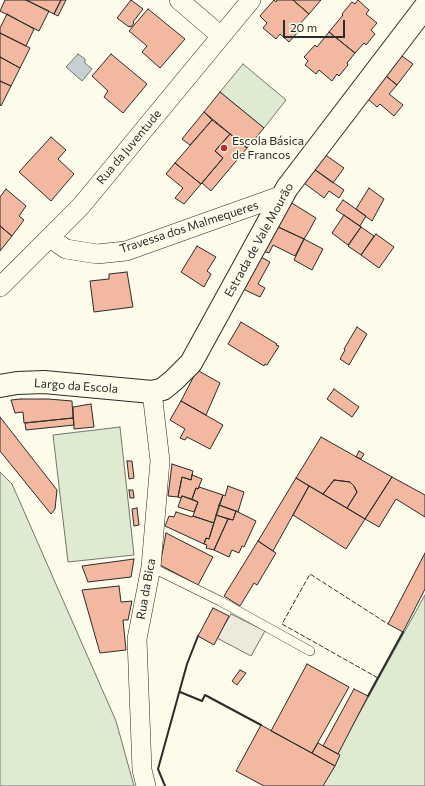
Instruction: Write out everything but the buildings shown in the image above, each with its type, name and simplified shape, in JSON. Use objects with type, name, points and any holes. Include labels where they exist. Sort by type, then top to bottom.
[{"type":"street","points":[[179,0],[222,36]]},
{"type":"street","name":"Rua da Juventude","points":[[0,287],[81,206],[251,0]]},
{"type":"street","name":"Estrada de Vale Mourão","points":[[152,392],[163,389],[191,363],[287,188],[425,7]]},
{"type":"street","name":"Travessa dos Malmequeres","points":[[50,238],[66,249],[97,254],[126,251],[283,195]]},
{"type":"street","name":"Largo da Escola","points":[[0,386],[17,383],[44,382],[152,392]]},
{"type":"street","name":"Rua da Bica","points":[[146,786],[142,770],[137,639],[151,567],[160,461],[152,392]]},
{"type":"lane","points":[[151,567],[220,601],[310,651]]},
{"type":"green space","points":[[243,64],[286,100],[264,128],[220,92]]},
{"type":"green space","points":[[120,427],[134,555],[68,562],[53,435]]},
{"type":"green space","points":[[0,472],[12,484],[116,721],[134,786],[0,786]]},
{"type":"green space","points":[[425,595],[425,786],[319,786]]},
{"type":"shaded area","points":[[78,54],[85,59],[85,63],[92,69],[82,81],[66,67]]},
{"type":"shaded area","points":[[231,614],[265,631],[251,656],[217,638]]},
{"type":"fence","points":[[378,678],[282,624],[310,574],[388,624]]},
{"type":"wall","points":[[368,696],[403,632]]},
{"type":"wall","points":[[165,786],[158,769],[187,664],[198,636]]},
{"type":"wall","points":[[180,692],[202,701],[205,695],[261,725]]},
{"type":"place","name":"Escola Básica de Francos","points":[[224,148]]}]
